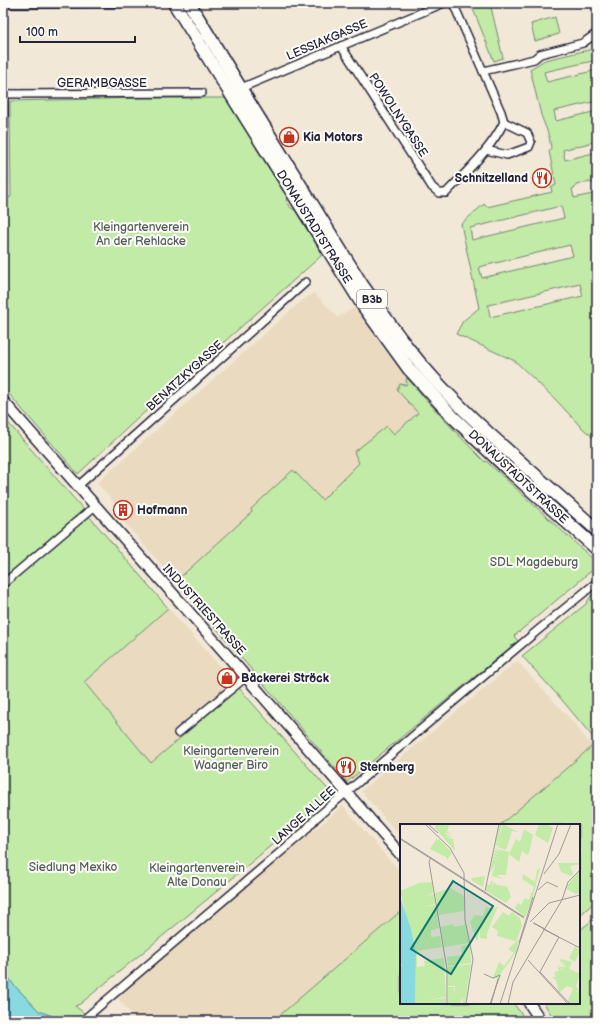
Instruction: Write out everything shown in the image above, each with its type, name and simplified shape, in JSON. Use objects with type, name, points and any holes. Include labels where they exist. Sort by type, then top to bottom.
[{"type":"main road","name":"DONAUSTADTSTRASSE","points":[[174,3],[364,306],[396,351],[452,416],[597,550]]},
{"type":"main road","name":"DONAUSTADTSTRASSE","points":[[189,3],[362,284],[406,346],[462,409],[597,530]]},
{"type":"street","points":[[3,4],[155,3]]},
{"type":"street","name":"LESSIAKGASSE","points":[[241,88],[444,3]]},
{"type":"street","points":[[453,3],[504,122],[499,133],[486,150],[507,155],[529,147],[532,142],[527,133],[504,122]]},
{"type":"street","points":[[483,71],[534,59],[540,54],[583,43],[597,33]]},
{"type":"street","name":"POWOLNYGASSE","points":[[341,46],[432,187],[439,193],[446,193],[486,150]]},
{"type":"street","points":[[3,76],[4,126]]},
{"type":"street","name":"GERAMBGASSE","points":[[3,94],[202,93]]},
{"type":"street","name":"BENATZKYGASSE","points":[[78,486],[306,282]]},
{"type":"street","name":"INDUSTRIESTRASSE","points":[[3,402],[400,854]]},
{"type":"street","points":[[3,584],[95,506]]},
{"type":"street","name":"LANGE ALLEE","points":[[82,1021],[304,832],[316,818],[346,792],[597,582]]},
{"type":"street","points":[[178,733],[246,677]]},
{"type":"street","points":[[530,1004],[541,1021]]},
{"type":"shaded area","points":[[314,293],[335,314],[337,318],[355,307],[403,374],[458,434],[322,500],[251,509],[253,512],[176,581],[112,509],[116,505],[97,483],[300,302]]},
{"type":"shaded area","points":[[168,608],[239,688],[151,763],[84,682]]},
{"type":"shaded area","points":[[517,661],[572,721],[592,746],[501,824],[400,824],[400,836],[361,791]]},
{"type":"shaded area","points":[[343,806],[400,871],[400,912],[273,1021],[137,1021],[116,996]]},
{"type":"green space","points":[[460,3],[490,3],[503,58],[494,61],[473,9]]},
{"type":"green space","points":[[555,17],[559,34],[535,41],[531,24]]},
{"type":"green space","points":[[597,48],[597,60],[544,72],[547,82],[597,70],[597,101],[554,111],[556,121],[597,111],[597,141],[563,150],[565,160],[597,152],[597,182],[576,185],[576,187],[572,189],[574,198],[597,193],[597,441],[515,361],[456,334],[463,321],[479,308],[461,224],[484,204],[487,207],[552,192],[551,187],[556,185],[549,151],[551,148],[549,136],[541,115],[530,69],[545,60]],"holes":[[[561,206],[564,218],[472,240],[470,228]],[[570,245],[573,256],[482,278],[479,267]],[[580,284],[583,296],[490,317],[488,305]]]},
{"type":"green space","name":"Kleingartenverein An der Rehlacke","points":[[225,98],[287,196],[286,200],[291,208],[295,210],[321,252],[321,256],[136,420],[78,474],[3,387],[3,199],[11,197],[10,101]]},
{"type":"green space","name":"SDL Magdeburg","points":[[407,378],[445,421],[485,462],[486,461],[596,562],[596,567],[514,636],[518,641],[347,782],[176,581],[252,512],[251,509],[293,470],[322,500],[359,463],[354,452],[387,426],[394,434],[418,413],[397,390],[400,384],[407,384]]},
{"type":"green space","points":[[3,417],[84,510],[3,579]]},
{"type":"green space","name":"Siedlung Mexiko","points":[[88,515],[168,608],[84,682],[151,763],[239,688],[332,794],[210,897],[80,1004],[75,1006],[94,1021],[61,1021],[39,1011],[13,984],[3,970],[3,589]]},
{"type":"green space","points":[[597,593],[597,742],[562,700],[522,656],[586,604],[591,596]]},
{"type":"green space","points":[[597,742],[597,900],[580,915],[580,824],[501,824]]},
{"type":"green space","points":[[400,912],[400,1004],[514,1004],[527,1021],[273,1021]]},
{"type":"green space","points":[[597,916],[597,1021],[555,1021],[545,1004],[580,1004],[580,930]]},
{"type":"water","points":[[3,970],[13,984],[39,1011],[61,1021],[3,1021]]},
{"type":"place","name":"Kia Motors","points":[[289,137]]},
{"type":"place","name":"Schnitzelland","points":[[542,178]]},
{"type":"place","name":"Hofmann","points":[[123,510]]},
{"type":"place","name":"Bäckerei Ströck","points":[[227,678]]},
{"type":"place","name":"Sternberg","points":[[346,767]]},
{"type":"park label","name":"Kleingartenverein Waagner Biro","points":[[231,758]]},
{"type":"park label","name":"Kleingartenverein Alte Donau","points":[[197,875]]}]
